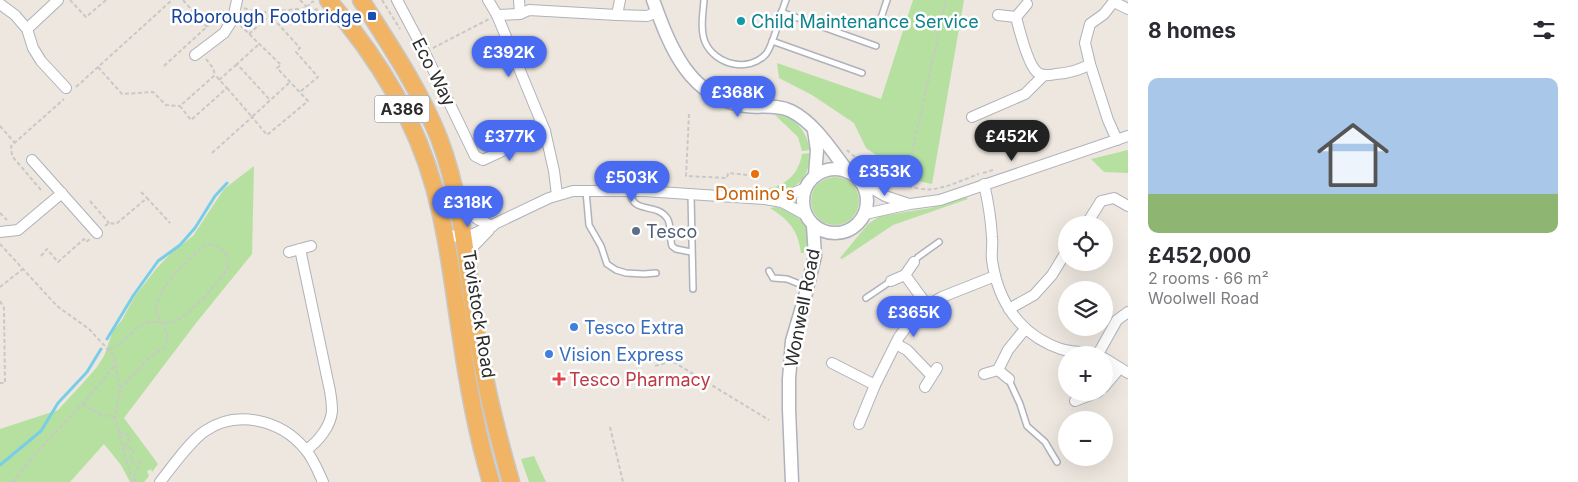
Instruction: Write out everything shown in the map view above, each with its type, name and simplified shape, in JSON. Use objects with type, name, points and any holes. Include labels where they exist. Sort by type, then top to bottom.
[{"type":"highway","name":"Tavistock Road","points":[[361,0],[421,100],[447,164],[457,205],[488,393],[511,482]]},
{"type":"highway","name":"Tavistock Road","points":[[325,5],[363,43],[400,103],[434,185],[445,233],[473,405],[485,460],[492,482]]},
{"type":"street","points":[[27,29],[58,0]]},
{"type":"street","name":"Eco Way","points":[[397,0],[425,52],[475,156],[483,160],[545,131]]},
{"type":"street","points":[[488,0],[497,16],[545,131],[554,171],[556,195]]},
{"type":"street","points":[[519,0],[520,14]]},
{"type":"street","points":[[617,16],[620,0]]},
{"type":"street","points":[[1117,140],[1108,120],[1085,43],[1090,24],[1104,14],[1115,1],[1128,9]]},
{"type":"street","points":[[197,53],[224,33],[234,17],[236,3]]},
{"type":"street","points":[[0,4],[15,15],[27,29],[33,48],[41,61],[66,92]]},
{"type":"street","points":[[1016,17],[1027,4]]},
{"type":"street","points":[[497,16],[520,14],[529,10],[617,16],[647,16],[655,6],[672,49],[686,71],[698,84],[730,102],[746,106],[777,107],[790,110],[800,116],[814,130],[848,172],[862,183],[885,196],[910,204]]},
{"type":"street","points":[[998,15],[1016,17]]},
{"type":"street","points":[[1016,17],[1028,57],[1036,72],[1044,75],[1068,73],[1081,70],[1090,64]]},
{"type":"street","points":[[972,117],[1025,94],[1044,75]]},
{"type":"street","points":[[814,130],[817,150],[815,176]]},
{"type":"street","points":[[865,214],[910,204],[940,200],[1128,136]]},
{"type":"street","points":[[32,160],[97,233]]},
{"type":"street","points":[[809,220],[803,204],[806,188],[815,176],[831,169],[848,172]]},
{"type":"street","points":[[464,247],[492,226],[556,195],[586,190],[630,190],[765,199],[782,202],[825,232],[839,234],[853,229],[865,214],[868,198],[862,183]]},
{"type":"street","points":[[984,184],[991,218],[992,258],[995,276],[1009,309],[1025,330],[1058,348]]},
{"type":"street","points":[[765,199],[783,197],[806,188]]},
{"type":"street","points":[[0,232],[18,230],[62,193]]},
{"type":"street","points":[[1092,216],[1101,201],[1114,198],[1128,206]]},
{"type":"street","points":[[457,205],[479,220],[492,226]]},
{"type":"street","name":"Wonwell Road","points":[[792,482],[789,379],[792,341],[815,256],[809,220]]},
{"type":"street","points":[[464,247],[492,226]]},
{"type":"street","points":[[445,233],[464,247]]},
{"type":"street","points":[[289,252],[311,246]]},
{"type":"street","points":[[300,249],[330,391],[332,412],[328,425],[321,436],[306,450]]},
{"type":"street","points":[[890,281],[905,275],[914,262]]},
{"type":"street","points":[[1009,309],[1034,295],[1058,265]]},
{"type":"street","points":[[905,275],[927,305]]},
{"type":"street","points":[[859,424],[875,385],[896,344],[919,310],[995,276]]},
{"type":"street","points":[[1105,346],[1117,320],[1128,312]]},
{"type":"street","points":[[984,374],[998,370],[1008,350],[1025,330]]},
{"type":"street","points":[[896,344],[907,350],[934,372],[925,387]]},
{"type":"street","points":[[832,364],[875,385]]},
{"type":"street","points":[[1113,364],[1124,370],[1113,379]]},
{"type":"street","points":[[998,370],[1009,379]]},
{"type":"street","points":[[160,482],[204,431],[226,421],[241,419],[266,422],[287,432],[306,450],[323,482]]},
{"type":"lane","points":[[704,0],[702,26],[706,42],[713,53],[723,61],[735,64],[749,64],[759,60],[767,52],[786,0]]},
{"type":"lane","points":[[881,18],[887,0]]},
{"type":"lane","points":[[781,12],[876,46]]},
{"type":"lane","points":[[772,41],[862,73]]},
{"type":"lane","points":[[586,190],[589,224],[601,246],[607,264],[616,270],[626,273],[656,273]]},
{"type":"lane","points":[[630,190],[631,199],[638,206],[652,208],[666,216],[670,225],[672,246],[676,249],[691,252]]},
{"type":"lane","points":[[691,194],[693,288]]},
{"type":"lane","points":[[914,262],[939,242]]},
{"type":"lane","points":[[769,272],[773,278],[787,279],[806,292]]},
{"type":"lane","points":[[866,298],[890,281]]},
{"type":"lane","points":[[1009,379],[1027,426],[1045,442],[1057,462]]},
{"type":"path","points":[[70,0],[86,17],[106,0]]},
{"type":"path","points":[[41,190],[12,156],[11,146],[66,92],[98,67],[172,0]]},
{"type":"path","points":[[183,0],[207,27]]},
{"type":"path","points":[[300,0],[308,8]]},
{"type":"path","points":[[308,8],[309,4],[315,0]]},
{"type":"path","points":[[382,0],[402,33]]},
{"type":"path","points":[[905,185],[946,0]]},
{"type":"path","points":[[164,66],[236,3],[258,13],[325,5]]},
{"type":"path","points":[[249,34],[270,15],[300,48],[296,52],[318,77],[300,92]]},
{"type":"path","points":[[425,52],[497,16]]},
{"type":"path","points":[[197,53],[213,68],[215,75],[267,136],[308,101],[277,68],[281,65],[234,17]]},
{"type":"path","points":[[219,80],[259,44]]},
{"type":"path","points":[[237,64],[270,100]]},
{"type":"path","points":[[98,67],[122,94],[153,92],[166,105],[180,106],[215,75]]},
{"type":"path","points":[[212,152],[290,82]]},
{"type":"path","points":[[180,106],[191,120],[227,88]]},
{"type":"path","points":[[689,114],[686,176],[727,178],[728,173],[748,175]]},
{"type":"path","points":[[0,126],[15,143]]},
{"type":"path","points":[[845,148],[858,161],[908,187],[933,190],[1000,168],[1002,178]]},
{"type":"path","points":[[141,192],[148,198]]},
{"type":"path","points":[[90,201],[109,223]]},
{"type":"path","points":[[0,244],[57,306],[89,329],[114,356],[120,388],[115,418],[132,482]]},
{"type":"path","points":[[109,350],[117,348],[128,336],[145,323],[155,321],[161,322],[172,322],[193,307],[228,268],[228,258],[222,248],[206,244],[177,271],[157,302],[156,310],[161,322],[167,338],[164,347],[144,362],[120,388]]},
{"type":"path","points":[[0,287],[23,268]]},
{"type":"path","points":[[0,301],[4,308],[5,383],[0,383]]},
{"type":"path","points":[[655,366],[672,361],[769,420]]},
{"type":"path","points":[[13,482],[38,451],[116,364]]},
{"type":"path","points":[[82,404],[102,415],[115,418]]},
{"type":"path","points":[[610,427],[623,482]]},
{"type":"path","points":[[119,432],[130,436],[125,446],[134,450],[130,462],[140,462],[134,477],[136,482]]},
{"type":"green space","points":[[913,0],[964,0],[932,184],[910,179],[866,148],[854,123],[812,95],[779,78],[777,63],[881,99]]},
{"type":"green space","points":[[775,115],[788,118],[799,126],[806,137],[810,150],[802,151],[798,137]]},
{"type":"green space","points":[[1128,150],[1128,173],[1104,172],[1091,159]]},
{"type":"green space","points":[[811,153],[806,173],[795,186],[779,192],[758,192],[787,180],[797,169],[802,154]]},
{"type":"green space","points":[[254,166],[252,254],[196,323],[124,418],[158,464],[152,472],[151,469],[147,471],[149,476],[144,482],[130,482],[121,465],[104,444],[70,482],[0,482],[0,429],[58,410],[97,367],[104,356],[113,331],[122,320],[135,296],[156,269],[170,254],[193,236],[224,189]]},
{"type":"green space","points":[[830,177],[840,177],[852,184],[859,196],[859,206],[852,218],[840,225],[830,225],[822,221],[815,214],[811,206],[811,196],[815,188],[822,181]]},
{"type":"green space","points":[[966,197],[968,199],[893,225],[842,259],[840,258],[868,224],[880,216],[931,208]]},
{"type":"green space","points":[[776,207],[786,210],[803,223],[808,233],[809,253],[801,253],[798,238],[792,226],[770,208]]},
{"type":"green space","points":[[534,456],[546,482],[529,482],[521,459]]},
{"type":"waterway","points":[[107,339],[133,296],[158,261],[180,245],[195,228],[215,196],[227,183]]},
{"type":"waterway","points":[[0,465],[41,431],[58,403],[87,372],[101,349]]},
{"type":"place","name":"Roborough Footbridge","points":[[372,16]]},
{"type":"place","name":"Child Maintenance Service","points":[[741,21]]},
{"type":"place","name":"Domino's","points":[[755,174]]},
{"type":"place","name":"Tesco","points":[[636,231]]},
{"type":"place","name":"Tesco Extra","points":[[574,327]]},
{"type":"place","name":"Vision Express","points":[[549,354]]},
{"type":"place","name":"Tesco Pharmacy","points":[[559,379]]}]
